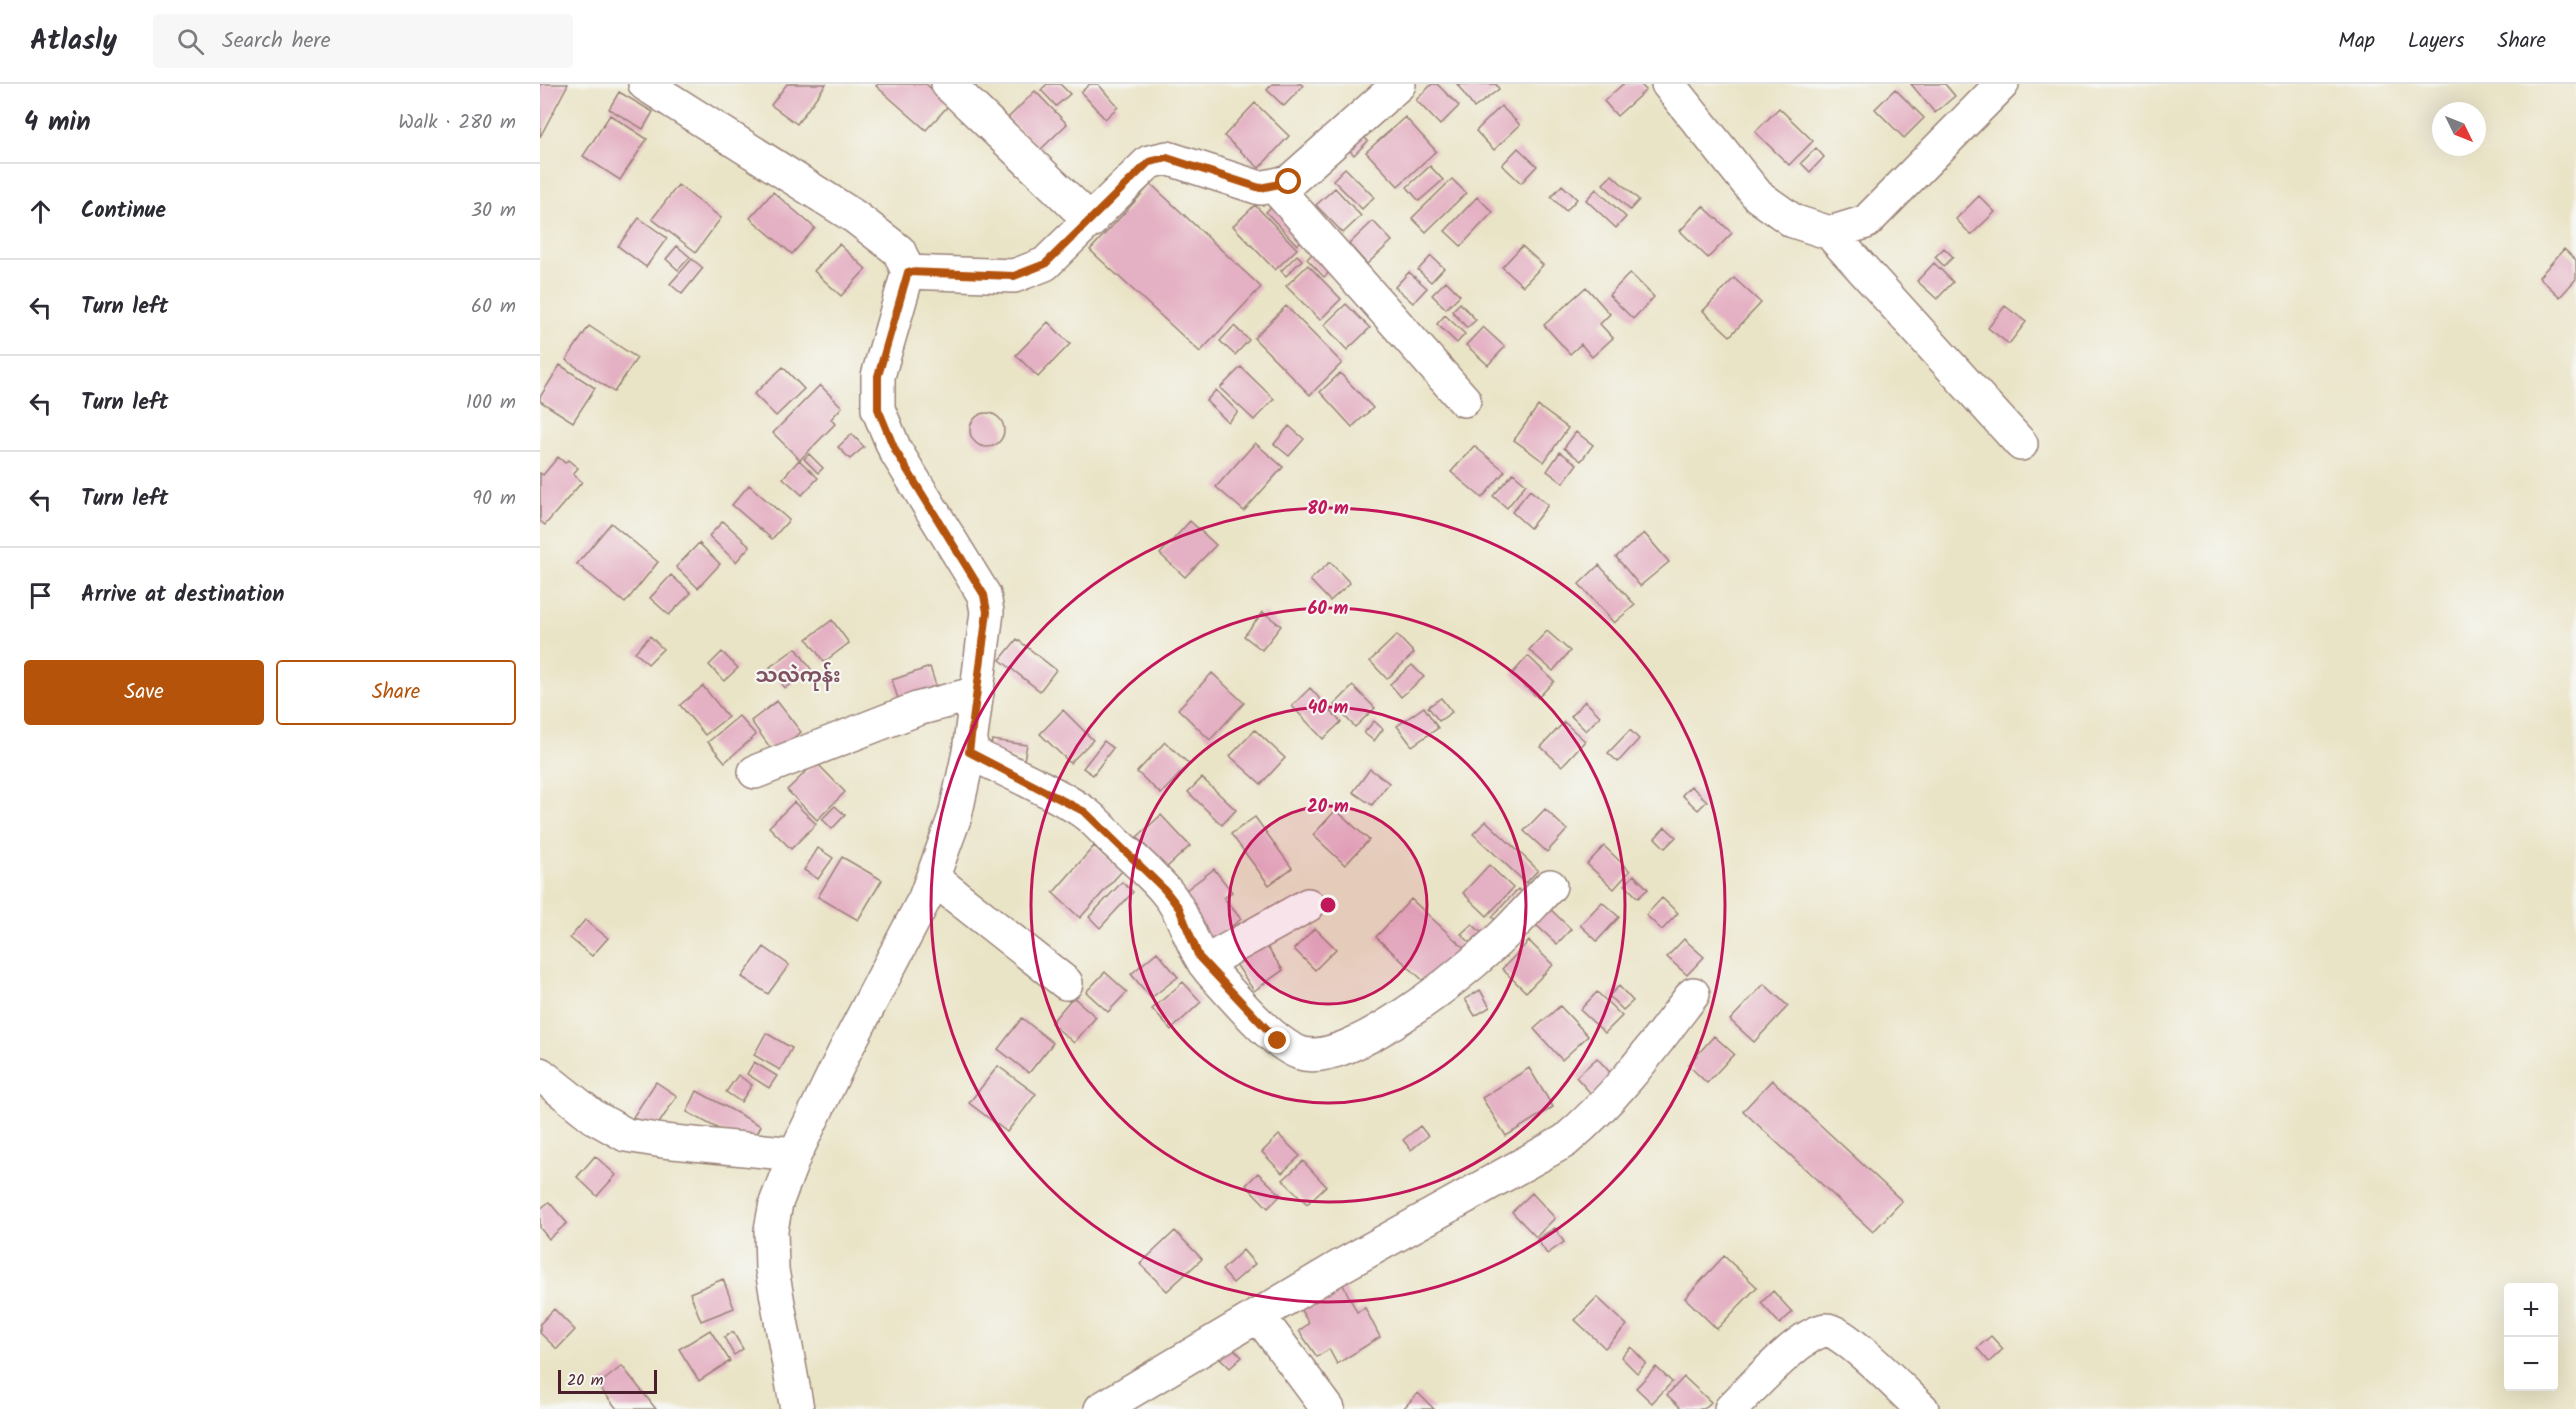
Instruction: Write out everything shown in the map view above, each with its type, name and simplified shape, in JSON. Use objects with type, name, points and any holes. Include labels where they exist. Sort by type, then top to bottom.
[{"type":"street","points":[[645,84],[855,217],[899,251],[908,272],[878,376],[878,409],[895,450],[984,595],[987,612],[969,752],[955,816],[933,878],[795,1154],[776,1203],[771,1230],[772,1270],[797,1409]]},
{"type":"street","points":[[948,84],[1091,221]]},
{"type":"street","points":[[908,272],[1014,276],[1045,264],[1149,162],[1167,158],[1260,188],[1275,187],[1289,182],[1399,84]]},
{"type":"street","points":[[1668,84],[1758,196],[1793,221],[1830,233],[2021,444]]},
{"type":"street","points":[[1830,233],[1866,222],[2002,84]]},
{"type":"street","points":[[1275,187],[1464,400]]},
{"type":"street","points":[[755,772],[917,709],[977,693]]},
{"type":"street","points":[[969,752],[1085,812],[1165,890],[1179,908],[1199,957],[1204,963],[1278,1041],[1302,1053],[1321,1055],[1360,1041],[1399,1018],[1441,988],[1495,944],[1550,886]]},
{"type":"street","points":[[933,878],[1066,983]]},
{"type":"street","points":[[1204,963],[1308,905]]},
{"type":"street","points":[[1101,1409],[1341,1266],[1565,1141],[1597,1114],[1623,1086],[1694,994]]},
{"type":"street","points":[[540,1074],[594,1117],[626,1135],[663,1141],[795,1154]]},
{"type":"street","points":[[1258,1315],[1328,1409]]},
{"type":"street","points":[[1731,1409],[1805,1338],[1827,1330],[1838,1333],[1857,1348],[1922,1409]]},
{"type":"building","points":[[540,84],[568,84],[540,137]]},
{"type":"building","points":[[787,84],[826,84],[797,124],[771,105]]},
{"type":"building","points":[[878,84],[926,84],[949,105],[926,130],[876,86]]},
{"type":"building","points":[[1047,84],[1060,84],[1070,94],[1056,106],[1041,90]]},
{"type":"building","points":[[1090,84],[1098,84],[1118,107],[1105,119],[1081,92]]},
{"type":"building","points":[[1272,84],[1301,84],[1303,86],[1284,106],[1267,90]]},
{"type":"building","points":[[1432,84],[1437,84],[1459,106],[1440,125],[1416,100]]},
{"type":"building","points":[[1457,84],[1496,84],[1499,89],[1474,108]]},
{"type":"building","points":[[1623,84],[1640,84],[1646,90],[1617,116],[1604,101]]},
{"type":"building","points":[[1911,84],[1945,84],[1955,96],[1935,113]]},
{"type":"building","points":[[1895,89],[1924,118],[1904,138],[1875,109]]},
{"type":"building","points":[[1035,91],[1067,124],[1040,150],[1008,118]]},
{"type":"building","points":[[619,92],[653,112],[643,129],[609,109]]},
{"type":"building","points":[[1255,103],[1289,136],[1259,168],[1224,136]]},
{"type":"building","points":[[1501,106],[1520,125],[1494,150],[1476,131]]},
{"type":"building","points":[[1779,108],[1813,141],[1789,165],[1755,132]]},
{"type":"building","points":[[610,115],[647,139],[620,180],[583,156]]},
{"type":"building","points":[[1405,117],[1436,151],[1398,186],[1366,152]]},
{"type":"building","points":[[1357,130],[1368,141],[1354,155],[1343,144]]},
{"type":"building","points":[[1518,148],[1537,166],[1521,183],[1502,165]]},
{"type":"building","points":[[1816,148],[1824,157],[1810,172],[1801,163]]},
{"type":"building","points":[[1430,166],[1443,180],[1419,201],[1407,187]]},
{"type":"building","points":[[1345,168],[1374,197],[1362,209],[1333,180]]},
{"type":"building","points":[[1612,175],[1639,200],[1630,210],[1603,184]]},
{"type":"building","points":[[1452,179],[1466,193],[1426,232],[1412,218]]},
{"type":"building","points":[[1151,184],[1261,287],[1200,352],[1090,250]]},
{"type":"building","points":[[678,185],[721,218],[696,252],[652,219]]},
{"type":"building","points":[[1562,185],[1577,199],[1566,211],[1551,197]]},
{"type":"building","points":[[1335,188],[1361,216],[1343,233],[1316,205]]},
{"type":"building","points":[[1596,189],[1626,217],[1616,228],[1586,200]]},
{"type":"building","points":[[773,192],[815,228],[792,254],[750,218]]},
{"type":"building","points":[[1979,196],[1995,212],[1971,235],[1956,219]]},
{"type":"building","points":[[1477,197],[1493,212],[1461,246],[1445,231]]},
{"type":"building","points":[[1255,205],[1297,249],[1275,270],[1233,226]]},
{"type":"building","points":[[1273,205],[1304,238],[1297,245],[1266,212]]},
{"type":"building","points":[[1703,206],[1732,233],[1708,258],[1680,231]]},
{"type":"building","points":[[639,218],[667,238],[646,267],[618,246]]},
{"type":"building","points":[[1373,221],[1392,241],[1367,264],[1349,244]]},
{"type":"building","points":[[839,244],[866,269],[841,296],[814,271]]},
{"type":"building","points":[[677,246],[690,257],[678,270],[666,259]]},
{"type":"building","points":[[1522,246],[1543,265],[1523,286],[1502,267]]},
{"type":"building","points":[[1944,248],[1953,257],[1944,266],[1935,257]]},
{"type":"building","points":[[1317,249],[1334,268],[1324,277],[1307,259]]},
{"type":"building","points":[[2564,249],[2576,260],[2576,279],[2560,297],[2539,277]]},
{"type":"building","points":[[1297,255],[1302,260],[1286,276],[1281,271]]},
{"type":"building","points":[[1431,256],[1444,268],[1431,282],[1418,270]]},
{"type":"building","points":[[692,259],[703,268],[682,294],[670,284]]},
{"type":"building","points":[[1934,263],[1953,282],[1937,299],[1917,281]]},
{"type":"building","points":[[1308,265],[1341,299],[1320,320],[1286,286]]},
{"type":"building","points":[[1409,272],[1427,288],[1413,303],[1395,287]]},
{"type":"building","points":[[1630,273],[1654,297],[1633,319],[1609,295]]},
{"type":"building","points":[[1734,278],[1761,303],[1730,336],[1703,311]]},
{"type":"building","points":[[1446,281],[1460,295],[1446,309],[1432,295]]},
{"type":"building","points":[[1586,287],[1610,314],[1600,324],[1613,338],[1592,357],[1581,344],[1570,354],[1544,325]]},
{"type":"building","points":[[1460,303],[1476,320],[1467,328],[1452,311]]},
{"type":"building","points":[[1346,304],[1370,328],[1347,350],[1324,325]]},
{"type":"building","points":[[1286,306],[1342,363],[1310,395],[1254,338]]},
{"type":"building","points":[[2005,306],[2026,322],[2009,344],[1988,328]]},
{"type":"building","points":[[1445,315],[1465,334],[1457,343],[1437,324]]},
{"type":"building","points":[[1048,322],[1070,344],[1038,377],[1016,355]]},
{"type":"building","points":[[589,326],[637,358],[614,392],[566,360]]},
{"type":"building","points":[[1234,326],[1249,340],[1235,355],[1220,341]]},
{"type":"building","points":[[1483,327],[1505,347],[1488,365],[1466,345]]},
{"type":"building","points":[[560,365],[595,388],[573,422],[540,401],[540,397]]},
{"type":"building","points":[[783,367],[804,389],[776,416],[754,394]]},
{"type":"building","points":[[1241,367],[1274,399],[1254,420],[1220,388]]},
{"type":"building","points":[[1340,373],[1373,408],[1352,427],[1320,392]]},
{"type":"building","points":[[820,385],[842,407],[831,419],[835,424],[800,460],[773,433]]},
{"type":"building","points":[[1216,390],[1238,412],[1228,422],[1206,401]]},
{"type":"building","points":[[1538,406],[1568,428],[1544,462],[1514,440]]},
{"type":"building","points":[[987,413],[999,418],[1004,430],[999,442],[987,447],[975,442],[970,430],[975,418]]},
{"type":"building","points":[[1289,426],[1304,439],[1289,456],[1274,444]]},
{"type":"building","points":[[1576,432],[1593,445],[1581,461],[1564,448]]},
{"type":"building","points":[[852,434],[864,447],[850,459],[838,447]]},
{"type":"building","points":[[1255,443],[1283,467],[1244,511],[1216,487]]},
{"type":"building","points":[[1474,446],[1505,471],[1482,498],[1451,472]]},
{"type":"building","points":[[1560,452],[1577,464],[1563,483],[1547,471]]},
{"type":"building","points":[[809,454],[823,468],[818,473],[804,459]]},
{"type":"building","points":[[558,457],[565,463],[568,460],[578,468],[573,474],[582,482],[545,525],[540,521],[540,473],[543,475]]},
{"type":"building","points":[[799,460],[818,478],[802,495],[783,478]]},
{"type":"building","points":[[1513,473],[1526,484],[1507,508],[1493,496]]},
{"type":"building","points":[[749,485],[789,520],[772,539],[732,505]]},
{"type":"building","points":[[1530,490],[1548,505],[1530,528],[1512,512]]},
{"type":"building","points":[[723,521],[750,546],[736,562],[709,536]]},
{"type":"building","points":[[1190,521],[1216,545],[1185,577],[1160,554]]},
{"type":"building","points":[[611,523],[658,562],[625,603],[577,564]]},
{"type":"building","points":[[1644,533],[1669,562],[1640,586],[1616,557]]},
{"type":"building","points":[[699,543],[720,564],[698,588],[676,567]]},
{"type":"building","points":[[1330,562],[1350,583],[1330,601],[1310,580]]},
{"type":"building","points":[[1599,565],[1635,605],[1614,623],[1579,584]]},
{"type":"building","points":[[671,575],[691,593],[669,615],[650,598]]},
{"type":"building","points":[[1263,612],[1281,626],[1262,650],[1244,636]]},
{"type":"building","points":[[832,620],[849,643],[824,662],[807,639]]},
{"type":"building","points":[[1547,631],[1570,651],[1553,671],[1529,650]]},
{"type":"building","points":[[1397,635],[1414,653],[1387,679],[1370,661]]},
{"type":"building","points":[[650,636],[663,649],[648,664],[635,652]]},
{"type":"building","points":[[1017,639],[1056,670],[1040,691],[1000,660]]},
{"type":"building","points":[[796,648],[811,669],[785,688],[770,667]]},
{"type":"building","points":[[722,652],[738,668],[724,681],[709,665]]},
{"type":"building","points":[[1528,656],[1554,681],[1538,698],[1512,674]]},
{"type":"building","points":[[1412,665],[1424,677],[1401,697],[1390,684]]},
{"type":"building","points":[[930,667],[939,695],[901,708],[892,680]]},
{"type":"building","points":[[1212,673],[1244,703],[1210,740],[1178,709]]},
{"type":"building","points":[[703,686],[728,717],[705,735],[680,705]]},
{"type":"building","points":[[1353,686],[1375,708],[1355,727],[1334,705]]},
{"type":"building","points":[[1310,688],[1341,722],[1323,739],[1292,706]]},
{"type":"building","points":[[1441,698],[1452,712],[1439,721],[1428,707]]},
{"type":"building","points":[[777,701],[801,732],[774,753],[751,721]]},
{"type":"building","points":[[1585,701],[1600,716],[1586,731],[1571,716]]},
{"type":"building","points":[[1424,707],[1438,728],[1412,746],[1397,726]]},
{"type":"building","points":[[1063,710],[1093,740],[1070,763],[1040,734]]},
{"type":"building","points":[[739,716],[756,735],[725,762],[708,742]]},
{"type":"building","points":[[1374,721],[1383,729],[1374,741],[1364,733]]},
{"type":"building","points":[[1564,722],[1585,741],[1562,766],[1541,747]]},
{"type":"building","points":[[1255,730],[1285,758],[1261,784],[1230,756]]},
{"type":"building","points":[[1630,730],[1639,739],[1618,762],[1608,753]]},
{"type":"building","points":[[992,740],[1027,745],[1024,760],[990,755]]},
{"type":"building","points":[[1104,741],[1113,748],[1093,775],[1083,768]]},
{"type":"building","points":[[1165,742],[1189,764],[1161,794],[1137,772]]},
{"type":"building","points":[[816,762],[845,792],[817,820],[787,790]]},
{"type":"building","points":[[1370,769],[1389,783],[1372,805],[1353,792]]},
{"type":"building","points":[[1202,778],[1236,810],[1222,825],[1188,792]]},
{"type":"building","points":[[1691,786],[1707,801],[1698,810],[1682,795]]},
{"type":"building","points":[[794,802],[816,824],[791,849],[769,827]]},
{"type":"building","points":[[835,806],[845,815],[832,829],[822,819]]},
{"type":"building","points":[[1545,809],[1567,830],[1547,852],[1524,831]]},
{"type":"building","points":[[1336,810],[1369,840],[1345,865],[1313,835]]},
{"type":"building","points":[[1161,815],[1190,846],[1166,868],[1137,837]]},
{"type":"building","points":[[1255,817],[1292,868],[1269,885],[1231,834]]},
{"type":"building","points":[[1486,821],[1538,870],[1526,883],[1473,834]]},
{"type":"building","points":[[1665,827],[1676,837],[1665,848],[1655,838]]},
{"type":"building","points":[[1094,846],[1122,871],[1080,918],[1053,893]]},
{"type":"building","points":[[1604,846],[1630,871],[1614,889],[1587,864]]},
{"type":"building","points":[[818,848],[833,858],[818,879],[804,870]]},
{"type":"building","points":[[842,857],[882,880],[858,920],[818,897]]},
{"type":"building","points":[[1489,865],[1513,888],[1487,916],[1463,893]]},
{"type":"building","points":[[1214,869],[1232,892],[1224,898],[1241,919],[1212,942],[1177,897]]},
{"type":"building","points":[[1634,875],[1648,889],[1638,898],[1625,885]]},
{"type":"building","points":[[1122,882],[1133,892],[1100,928],[1089,917]]},
{"type":"building","points":[[1518,889],[1528,898],[1502,926],[1492,917]]},
{"type":"building","points":[[1662,898],[1678,913],[1662,930],[1646,915]]},
{"type":"building","points":[[1411,899],[1464,948],[1429,986],[1376,937]]},
{"type":"building","points":[[1602,902],[1619,917],[1597,941],[1580,925]]},
{"type":"building","points":[[1549,908],[1571,929],[1557,944],[1534,923]]},
{"type":"building","points":[[585,920],[608,938],[592,956],[570,938]]},
{"type":"building","points":[[1472,924],[1487,938],[1477,949],[1461,934]]},
{"type":"building","points":[[1315,928],[1336,949],[1315,970],[1294,949]]},
{"type":"building","points":[[1684,939],[1704,957],[1687,975],[1667,957]]},
{"type":"building","points":[[1529,941],[1553,965],[1526,992],[1502,969]]},
{"type":"building","points":[[1265,944],[1283,970],[1254,991],[1236,964]]},
{"type":"building","points":[[764,947],[789,965],[768,994],[742,977]]},
{"type":"building","points":[[1157,952],[1178,977],[1151,998],[1131,974]]},
{"type":"building","points":[[1105,972],[1127,992],[1108,1012],[1086,992]]},
{"type":"building","points":[[1183,982],[1201,1002],[1171,1030],[1152,1009]]},
{"type":"building","points":[[1764,984],[1788,1006],[1754,1042],[1730,1020]]},
{"type":"building","points":[[1619,986],[1633,1001],[1623,1010],[1609,996]]},
{"type":"building","points":[[1480,990],[1490,1007],[1475,1016],[1465,999]]},
{"type":"building","points":[[1597,992],[1622,1016],[1605,1033],[1580,1010]]},
{"type":"building","points":[[1073,997],[1096,1017],[1074,1043],[1051,1023]]},
{"type":"building","points":[[1560,1006],[1588,1036],[1562,1060],[1534,1029]]},
{"type":"building","points":[[1022,1018],[1053,1043],[1029,1073],[998,1049]]},
{"type":"building","points":[[766,1033],[792,1048],[780,1070],[754,1055]]},
{"type":"building","points":[[1714,1036],[1734,1054],[1707,1083],[1688,1065]]},
{"type":"building","points":[[1597,1058],[1615,1078],[1594,1097],[1576,1077]]},
{"type":"building","points":[[754,1062],[777,1076],[769,1088],[747,1074]]},
{"type":"building","points":[[998,1066],[1036,1094],[1007,1132],[969,1103]]},
{"type":"building","points":[[1529,1068],[1553,1107],[1506,1136],[1482,1098]]},
{"type":"building","points":[[738,1075],[752,1085],[741,1102],[726,1092]]},
{"type":"building","points":[[1772,1080],[1902,1201],[1873,1232],[1743,1111]]},
{"type":"building","points":[[656,1082],[677,1096],[654,1131],[633,1117]]},
{"type":"building","points":[[697,1091],[761,1126],[750,1146],[687,1112]]},
{"type":"building","points":[[1420,1126],[1428,1136],[1411,1150],[1403,1140]]},
{"type":"building","points":[[1279,1135],[1300,1156],[1282,1173],[1262,1152]]},
{"type":"building","points":[[595,1156],[616,1175],[597,1196],[577,1177]]},
{"type":"building","points":[[1303,1161],[1326,1186],[1307,1204],[1283,1180]]},
{"type":"building","points":[[1258,1173],[1281,1195],[1268,1208],[1246,1185]]},
{"type":"building","points":[[1532,1193],[1555,1218],[1536,1237],[1512,1212]]},
{"type":"building","points":[[549,1202],[567,1223],[549,1239],[540,1228],[540,1209]]},
{"type":"building","points":[[1555,1228],[1564,1242],[1547,1254],[1537,1239]]},
{"type":"building","points":[[1175,1231],[1202,1259],[1167,1291],[1140,1264]]},
{"type":"building","points":[[1243,1250],[1255,1264],[1233,1283],[1222,1270]]},
{"type":"building","points":[[1724,1256],[1757,1287],[1717,1329],[1685,1298]]},
{"type":"building","points":[[723,1279],[734,1308],[701,1321],[690,1293]]},
{"type":"building","points":[[1342,1283],[1357,1312],[1365,1308],[1380,1337],[1337,1364],[1329,1349],[1317,1357],[1299,1331],[1309,1323],[1300,1309]]},
{"type":"building","points":[[1773,1291],[1792,1312],[1780,1324],[1761,1303]]},
{"type":"building","points":[[1597,1297],[1627,1325],[1605,1348],[1575,1320]]},
{"type":"building","points":[[554,1309],[575,1330],[557,1349],[540,1333],[540,1324]]},
{"type":"building","points":[[710,1330],[730,1361],[699,1381],[679,1349]]},
{"type":"building","points":[[733,1332],[743,1349],[734,1355],[724,1337]]},
{"type":"building","points":[[1991,1336],[2003,1349],[1989,1362],[1977,1348]]},
{"type":"building","points":[[1231,1346],[1242,1357],[1230,1368],[1219,1357]]},
{"type":"building","points":[[1631,1347],[1646,1363],[1637,1373],[1621,1357]]},
{"type":"building","points":[[622,1366],[656,1409],[617,1409],[598,1385]]},
{"type":"building","points":[[1656,1367],[1672,1382],[1652,1403],[1636,1388]]},
{"type":"building","points":[[1684,1377],[1711,1402],[1704,1409],[1682,1409],[1667,1395]]},
{"type":"building","points":[[1418,1393],[1434,1409],[1403,1409]]},
{"type":"district","name":"သလဲကုန်း","points":[[798,677]]},
{"type":"route","points":[[1278,1041],[1199,957],[1179,908],[1165,890],[1085,812],[969,752],[987,612],[984,595],[895,450],[878,409],[878,376],[908,272],[1014,276],[1033,270],[1045,264],[1067,245],[1149,162],[1156,160],[1167,158],[1260,188],[1275,187],[1289,182]]}]
